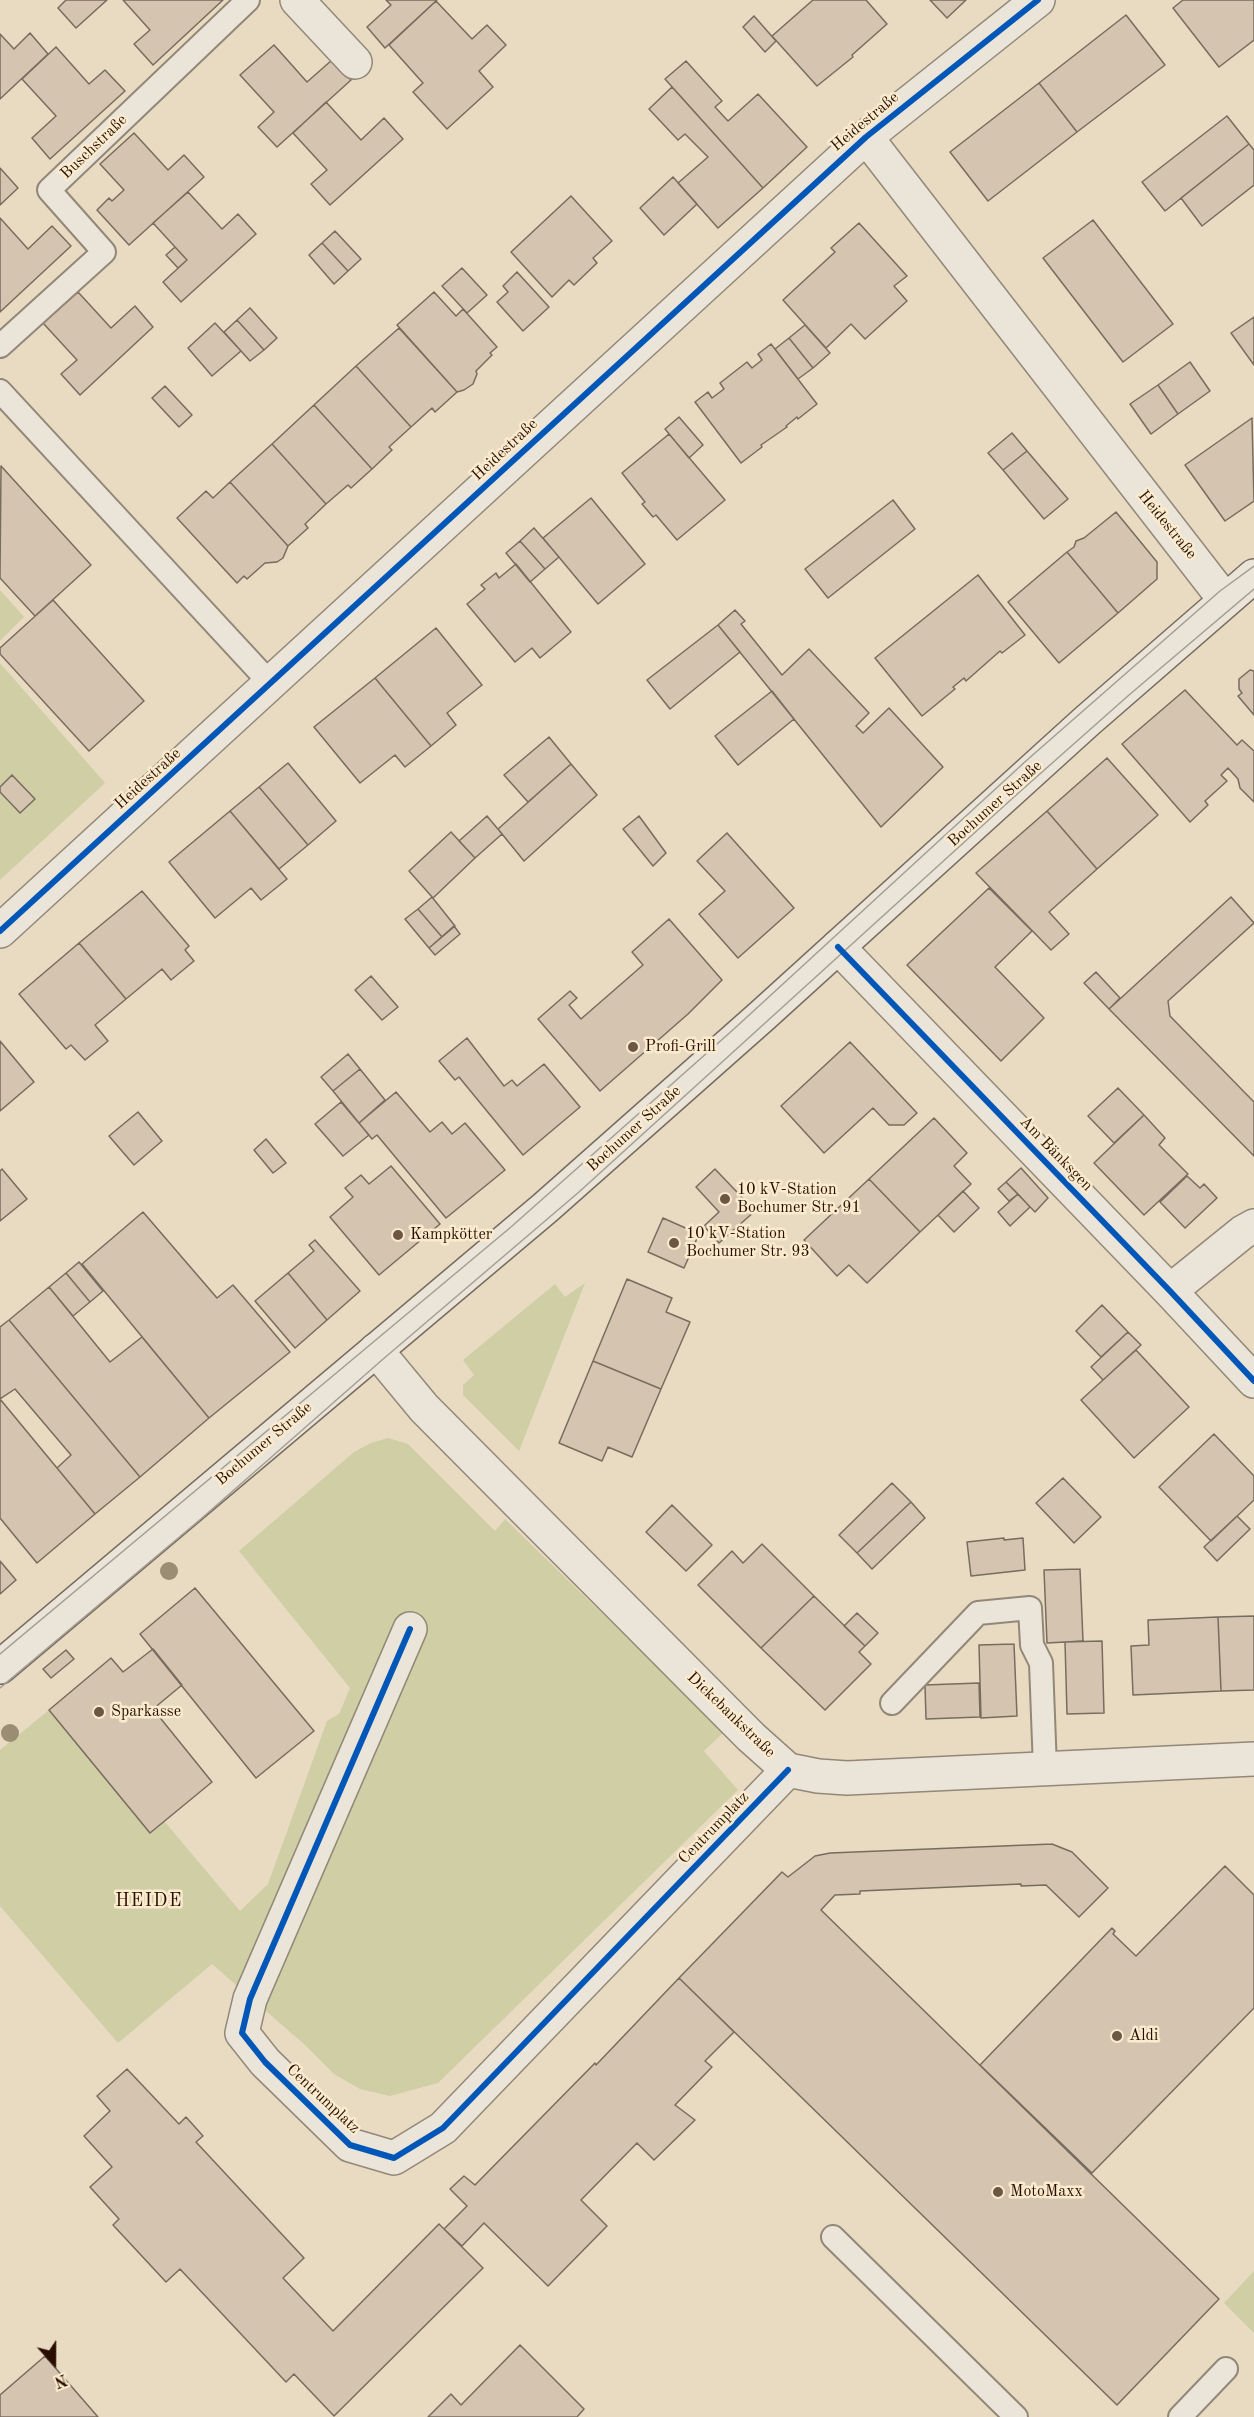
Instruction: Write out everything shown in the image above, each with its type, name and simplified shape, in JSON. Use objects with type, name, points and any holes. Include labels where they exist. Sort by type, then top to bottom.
[{"type":"street","points":[[297,0],[355,62]]},
{"type":"street","name":"Heidestraße","points":[[0,931],[866,137],[1038,0]]},
{"type":"street","name":"Heidestraße","points":[[866,137],[1225,600]]},
{"type":"street","name":"Bochumer Straße","points":[[0,1666],[545,1208],[1254,576]]},
{"type":"street","name":"Am Bänksgen","points":[[838,947],[1254,1381]]},
{"type":"street","points":[[1170,1291],[1243,1232],[1254,1226]]},
{"type":"street","name":"Dickebankstraße","points":[[376,1350],[432,1416],[751,1737],[788,1770],[847,1779],[1254,1758]]},
{"type":"street","name":"Centrumplatz","points":[[410,1629],[250,1999],[242,2033],[265,2062],[350,2145],[394,2158],[443,2128],[788,1770]]},
{"type":"lane","name":"Buschstraße","points":[[0,346],[104,252],[49,190],[248,0]]},
{"type":"lane","points":[[0,391],[271,684]]},
{"type":"lane","points":[[892,1703],[978,1613],[1030,1608],[1032,1645],[1041,1663],[1045,1769]]},
{"type":"lane","points":[[833,2237],[1016,2417]]},
{"type":"lane","points":[[1180,2417],[1226,2369]]},
{"type":"green space","points":[[0,590],[24,617],[0,641]]},
{"type":"green space","points":[[0,663],[105,783],[0,880]]},
{"type":"green space","points":[[585,1283],[519,1451],[463,1395],[463,1385],[474,1375],[463,1360],[555,1284],[565,1297]]},
{"type":"green space","points":[[388,1438],[408,1444],[495,1531],[505,1519],[724,1732],[704,1751],[738,1790],[438,2083],[390,2096],[360,2089],[334,2074],[305,2045],[212,1964],[118,2043],[0,1906],[0,1750],[49,1710],[150,1833],[164,1821],[240,1911],[268,1884],[327,1721],[339,1714],[350,1688],[239,1551],[354,1452],[371,1443]]},
{"type":"green space","points":[[1254,2271],[1254,2333],[1224,2303]]},
{"type":"building","points":[[66,0],[107,0],[76,28],[58,8]]},
{"type":"building","points":[[123,0],[223,0],[153,65],[134,44],[150,30]]},
{"type":"building","points":[[386,0],[437,0],[385,48],[367,27],[391,5]]},
{"type":"building","points":[[813,0],[866,0],[887,24],[852,55],[853,57],[817,86],[772,36]]},
{"type":"building","points":[[930,0],[966,0],[947,18]]},
{"type":"building","points":[[1183,0],[1254,0],[1254,40],[1219,67],[1173,8]]},
{"type":"building","points":[[436,1],[472,39],[487,25],[506,45],[479,71],[493,87],[447,129],[413,92],[423,83],[389,45]]},
{"type":"building","points":[[1126,15],[1165,65],[1077,132],[1039,83]]},
{"type":"building","points":[[754,16],[776,41],[765,52],[743,27]]},
{"type":"building","points":[[30,33],[48,54],[0,99],[0,34],[14,49]]},
{"type":"building","points":[[274,45],[307,82],[332,60],[351,80],[277,147],[258,127],[274,112],[240,75]]},
{"type":"building","points":[[56,47],[89,84],[105,70],[125,91],[50,159],[32,138],[56,116],[22,79]]},
{"type":"building","points":[[686,61],[722,101],[715,107],[728,121],[758,94],[807,147],[763,188],[665,79]]},
{"type":"building","points":[[1039,83],[1077,132],[988,201],[950,152]]},
{"type":"building","points":[[672,87],[763,188],[718,228],[678,183],[708,157],[685,134],[678,140],[649,109]]},
{"type":"building","points":[[326,102],[361,140],[384,118],[403,139],[330,205],[311,184],[327,170],[293,133]]},
{"type":"building","points":[[1227,116],[1249,144],[1165,211],[1142,182]]},
{"type":"building","points":[[134,133],[168,170],[184,155],[204,177],[129,245],[97,210],[109,198],[112,201],[124,190],[100,164]]},
{"type":"building","points":[[1249,144],[1254,150],[1254,185],[1202,226],[1181,198]]},
{"type":"building","points":[[0,168],[18,188],[0,205]]},
{"type":"building","points":[[673,177],[697,204],[664,235],[640,208]]},
{"type":"building","points":[[188,192],[222,229],[238,214],[256,234],[181,302],[163,282],[187,260],[153,223]]},
{"type":"building","points":[[571,196],[612,241],[593,258],[597,263],[574,285],[569,280],[552,297],[511,252]]},
{"type":"building","points":[[0,218],[28,249],[52,226],[71,246],[0,312]]},
{"type":"building","points":[[1093,220],[1173,324],[1123,362],[1043,258]]},
{"type":"building","points":[[859,223],[907,276],[894,286],[907,301],[865,339],[851,324],[826,348],[783,300],[835,252],[831,248]]},
{"type":"building","points":[[335,231],[361,259],[348,271],[322,243]]},
{"type":"building","points":[[322,243],[348,271],[334,284],[309,255]]},
{"type":"building","points":[[175,247],[187,260],[178,268],[166,255]]},
{"type":"building","points":[[462,268],[487,295],[467,313],[442,286]]},
{"type":"building","points":[[517,272],[549,307],[523,331],[497,302],[508,292],[503,286]]},
{"type":"building","points":[[78,292],[111,328],[135,306],[153,327],[80,395],[61,374],[77,360],[43,323]]},
{"type":"building","points":[[434,292],[456,316],[463,309],[497,347],[476,371],[473,384],[457,392],[397,325]]},
{"type":"building","points":[[250,308],[277,338],[264,350],[237,320]]},
{"type":"building","points":[[1254,317],[1254,365],[1231,333]]},
{"type":"building","points":[[237,320],[264,350],[250,361],[224,332]]},
{"type":"building","points":[[215,323],[241,351],[212,376],[188,348]]},
{"type":"building","points":[[805,325],[830,353],[813,368],[789,338]]},
{"type":"building","points":[[399,328],[457,392],[435,412],[432,408],[411,427],[356,366]]},
{"type":"building","points":[[789,338],[813,368],[798,379],[775,349]]},
{"type":"building","points":[[771,344],[817,404],[798,419],[797,417],[741,463],[695,402],[708,392],[712,398],[724,389],[720,383],[747,362],[752,368],[762,360],[758,354]]},
{"type":"building","points":[[1190,362],[1210,391],[1178,414],[1158,385]]},
{"type":"building","points":[[356,366],[411,427],[389,447],[392,450],[372,469],[314,405]]},
{"type":"building","points":[[1158,385],[1178,414],[1151,434],[1130,404]]},
{"type":"building","points":[[165,386],[192,415],[179,427],[152,398]]},
{"type":"building","points":[[314,405],[372,469],[351,488],[348,485],[326,504],[272,444]]},
{"type":"building","points":[[679,417],[703,445],[689,458],[665,429]]},
{"type":"building","points":[[1252,418],[1254,501],[1225,521],[1185,465]]},
{"type":"building","points":[[1012,433],[1027,451],[1003,470],[988,453]]},
{"type":"building","points":[[669,434],[725,500],[677,540],[656,515],[653,517],[642,504],[645,502],[622,473]]},
{"type":"building","points":[[272,444],[326,504],[305,524],[308,528],[288,546],[230,482]]},
{"type":"building","points":[[1027,451],[1068,499],[1044,519],[1003,470]]},
{"type":"building","points":[[1,466],[91,565],[35,616],[0,578]]},
{"type":"building","points":[[230,482],[288,546],[283,558],[277,562],[265,563],[247,579],[244,576],[237,583],[177,518],[206,491],[213,498]]},
{"type":"building","points":[[591,498],[645,564],[598,604],[543,538]]},
{"type":"building","points":[[893,500],[915,529],[828,598],[805,569]]},
{"type":"building","points":[[1116,512],[1157,562],[1157,579],[1118,613],[1067,552],[1074,547],[1076,541],[1084,538]]},
{"type":"building","points":[[534,528],[559,557],[545,569],[520,541]]},
{"type":"building","points":[[520,541],[545,569],[530,582],[506,553]]},
{"type":"building","points":[[1067,552],[1118,613],[1059,663],[1008,602]]},
{"type":"building","points":[[516,564],[571,632],[540,658],[532,648],[515,662],[467,604],[485,589],[481,585],[496,573],[499,578]]},
{"type":"building","points":[[978,575],[1025,635],[1002,653],[1000,651],[966,681],[964,678],[953,687],[955,689],[922,716],[875,658]]},
{"type":"building","points":[[53,600],[144,701],[89,751],[0,654],[0,648]]},
{"type":"building","points":[[735,610],[745,621],[741,624],[782,675],[809,649],[869,713],[856,726],[863,733],[889,708],[943,767],[881,827],[718,625]]},
{"type":"building","points":[[718,625],[740,652],[670,709],[647,680]]},
{"type":"building","points":[[436,628],[482,685],[447,713],[456,725],[431,746],[375,678]]},
{"type":"building","points":[[1250,670],[1254,671],[1254,715],[1238,696],[1242,693],[1239,689],[1239,679]]},
{"type":"building","points":[[375,678],[431,746],[405,767],[395,755],[360,783],[314,727]]},
{"type":"building","points":[[1185,690],[1237,745],[1242,740],[1254,751],[1254,802],[1240,788],[1238,779],[1228,768],[1221,775],[1227,781],[1205,801],[1208,805],[1190,822],[1122,744]]},
{"type":"building","points":[[772,691],[794,719],[738,765],[715,736]]},
{"type":"building","points":[[549,737],[571,764],[528,802],[504,775]]},
{"type":"building","points":[[1107,758],[1158,815],[1097,869],[1047,811]]},
{"type":"building","points":[[288,763],[336,821],[308,845],[259,787]]},
{"type":"building","points":[[571,764],[597,795],[524,861],[498,829]]},
{"type":"building","points":[[12,775],[35,799],[20,813],[0,792],[0,787]]},
{"type":"building","points":[[259,787],[308,845],[279,869],[230,811]]},
{"type":"building","points":[[230,811],[287,879],[261,900],[251,888],[215,918],[169,862]]},
{"type":"building","points":[[1047,811],[1097,869],[1049,912],[1069,934],[1051,950],[976,873]]},
{"type":"building","points":[[487,816],[502,834],[475,858],[459,841]]},
{"type":"building","points":[[639,816],[666,853],[653,866],[623,829]]},
{"type":"building","points":[[451,832],[475,858],[433,898],[409,871]]},
{"type":"building","points":[[727,833],[794,908],[738,958],[699,914],[725,891],[697,861]]},
{"type":"building","points":[[989,888],[1032,931],[995,967],[1044,1018],[1001,1061],[907,965]]},
{"type":"building","points":[[142,891],[189,946],[185,950],[194,961],[171,980],[162,969],[126,999],[79,943]]},
{"type":"building","points":[[432,897],[455,926],[442,937],[418,909]]},
{"type":"building","points":[[1231,897],[1254,923],[1168,1001],[1170,1016],[1254,1102],[1254,1156],[1109,1009]]},
{"type":"building","points":[[418,909],[442,937],[429,948],[405,919]]},
{"type":"building","points":[[669,919],[722,980],[688,1014],[600,1091],[538,1019],[570,991],[577,998],[569,1005],[581,1019],[643,965],[632,952]]},
{"type":"building","points":[[454,926],[460,934],[435,955],[429,948]]},
{"type":"building","points":[[79,943],[126,999],[95,1025],[108,1041],[85,1060],[71,1045],[66,1049],[19,994]]},
{"type":"building","points":[[1096,972],[1120,998],[1109,1009],[1084,983]]},
{"type":"building","points":[[371,976],[398,1007],[382,1020],[355,990]]},
{"type":"building","points":[[467,1038],[504,1086],[512,1080],[517,1086],[544,1064],[580,1107],[523,1155],[459,1077],[455,1080],[439,1061]]},
{"type":"building","points":[[0,1041],[34,1082],[0,1111]]},
{"type":"building","points":[[850,1042],[917,1113],[904,1125],[889,1125],[873,1108],[824,1153],[781,1106]]},
{"type":"building","points":[[348,1054],[360,1069],[333,1091],[321,1077]]},
{"type":"building","points":[[360,1069],[385,1100],[359,1123],[333,1091]]},
{"type":"building","points":[[1118,1088],[1144,1115],[1114,1143],[1088,1116]]},
{"type":"building","points":[[396,1092],[430,1132],[442,1122],[452,1134],[465,1123],[505,1170],[446,1218],[377,1135],[372,1139],[359,1123]]},
{"type":"building","points":[[341,1102],[369,1135],[343,1156],[315,1124]]},
{"type":"building","points":[[138,1112],[162,1141],[134,1165],[109,1136]]},
{"type":"building","points":[[1144,1115],[1165,1138],[1159,1145],[1188,1174],[1144,1215],[1094,1163]]},
{"type":"building","points":[[934,1118],[967,1153],[954,1166],[971,1184],[920,1232],[869,1179]]},
{"type":"building","points":[[266,1139],[286,1163],[273,1173],[254,1150]]},
{"type":"building","points":[[391,1166],[440,1224],[379,1275],[330,1217],[353,1197],[345,1188],[361,1175],[369,1184]]},
{"type":"building","points":[[1021,1168],[1048,1198],[1035,1212],[1006,1182]]},
{"type":"building","points":[[2,1169],[27,1199],[0,1221],[0,1171]]},
{"type":"building","name":"10 kV-Station Bochumer Str. 91","points":[[715,1169],[755,1211],[719,1243],[704,1226],[719,1212],[696,1187]]},
{"type":"building","points":[[1187,1176],[1200,1188],[1204,1184],[1217,1198],[1185,1228],[1160,1202]]},
{"type":"building","points":[[869,1179],[920,1232],[867,1283],[849,1265],[837,1276],[804,1240]]},
{"type":"building","points":[[1006,1182],[1018,1194],[1009,1201],[998,1189]]},
{"type":"building","points":[[963,1191],[979,1208],[954,1232],[938,1215]]},
{"type":"building","points":[[1018,1194],[1030,1207],[1010,1226],[998,1212]]},
{"type":"building","points":[[143,1212],[217,1298],[233,1285],[290,1352],[209,1418],[82,1264]]},
{"type":"building","name":"10 kV-Station Bochumer Str. 93","points":[[663,1218],[699,1234],[684,1268],[648,1252]]},
{"type":"building","points":[[315,1240],[360,1291],[327,1320],[288,1273],[314,1251],[309,1245]]},
{"type":"building","points":[[79,1262],[103,1291],[90,1302],[66,1273]]},
{"type":"building","points":[[66,1273],[90,1302],[73,1316],[49,1287]]},
{"type":"building","points":[[288,1273],[327,1320],[295,1348],[255,1301]]},
{"type":"building","points":[[627,1279],[672,1298],[666,1312],[690,1322],[661,1389],[593,1361]]},
{"type":"building","points":[[49,1287],[110,1362],[142,1337],[209,1418],[140,1477],[9,1320]]},
{"type":"building","points":[[1102,1305],[1128,1332],[1101,1357],[1076,1331]]},
{"type":"building","points":[[9,1320],[140,1477],[95,1514],[57,1468],[71,1455],[15,1389],[0,1399],[0,1327]]},
{"type":"building","points":[[1128,1332],[1141,1345],[1103,1380],[1091,1367]]},
{"type":"building","points":[[1136,1350],[1189,1407],[1134,1458],[1081,1400]]},
{"type":"building","points":[[593,1361],[661,1389],[632,1457],[608,1447],[602,1461],[559,1443]]},
{"type":"building","points":[[0,1399],[95,1514],[37,1563],[0,1518]]},
{"type":"building","points":[[1214,1434],[1254,1476],[1254,1500],[1211,1541],[1159,1487]]},
{"type":"building","points":[[1063,1478],[1101,1517],[1074,1543],[1036,1503]]},
{"type":"building","points":[[892,1483],[911,1502],[857,1553],[839,1535]]},
{"type":"building","points":[[911,1502],[925,1518],[872,1569],[857,1553]]},
{"type":"building","points":[[672,1505],[712,1545],[686,1571],[646,1532]]},
{"type":"building","points":[[1237,1516],[1250,1529],[1217,1561],[1204,1547]]},
{"type":"building","points":[[1004,1538],[1004,1540],[1023,1538],[1025,1570],[971,1576],[967,1542]]},
{"type":"building","points":[[762,1544],[814,1596],[761,1648],[698,1585],[732,1551],[743,1563]]},
{"type":"building","points":[[0,1561],[16,1580],[0,1594]]},
{"type":"building","points":[[1080,1569],[1083,1641],[1047,1643],[1044,1570]]},
{"type":"building","points":[[195,1588],[314,1731],[256,1778],[140,1634]]},
{"type":"building","points":[[814,1596],[865,1646],[859,1652],[871,1664],[825,1710],[761,1648]]},
{"type":"building","points":[[857,1613],[878,1633],[865,1646],[844,1626]]},
{"type":"building","points":[[1254,1616],[1254,1690],[1221,1691],[1218,1617]]},
{"type":"building","points":[[1218,1617],[1221,1691],[1133,1695],[1131,1646],[1149,1645],[1148,1620]]},
{"type":"building","points":[[1102,1641],[1104,1713],[1067,1714],[1065,1642]]},
{"type":"building","points":[[1014,1644],[1017,1716],[981,1718],[979,1645]]},
{"type":"building","points":[[153,1649],[182,1685],[153,1709],[212,1782],[150,1833],[49,1710],[111,1658],[123,1672]]},
{"type":"building","points":[[66,1650],[74,1659],[51,1678],[43,1669]]},
{"type":"building","points":[[979,1683],[980,1717],[926,1719],[925,1685]]},
{"type":"building","points":[[1052,1844],[1072,1852],[1108,1888],[1079,1917],[1046,1885],[1021,1886],[1021,1884],[860,1891],[860,1894],[835,1895],[821,1910],[1219,2299],[1117,2405],[679,1978],[782,1872],[788,1877],[815,1856],[830,1853]]},
{"type":"building","name":"Aldi","points":[[1225,1866],[1254,1895],[1254,2008],[1092,2173],[980,2065],[1112,1928],[1115,1931],[1113,1934],[1136,1956]]},
{"type":"building","points":[[679,1978],[734,2032],[705,2061],[712,2067],[675,2105],[695,2120],[654,2160],[637,2143],[581,2200],[607,2226],[548,2286],[484,2223],[462,2246],[444,2229],[467,2206],[450,2189],[464,2176],[475,2185],[595,2063],[596,2065]]},
{"type":"building","points":[[127,2069],[179,2124],[186,2117],[203,2136],[196,2142],[304,2258],[283,2278],[333,2331],[439,2224],[483,2268],[334,2416],[294,2374],[286,2382],[180,2269],[166,2282],[113,2225],[119,2219],[90,2187],[112,2167],[84,2136],[110,2111],[97,2096]]},
{"type":"building","points":[[520,2345],[584,2409],[577,2417],[428,2417],[451,2394],[461,2405]]},
{"type":"building","points":[[45,2356],[98,2417],[0,2417],[0,2395]]},
{"type":"tram line","points":[[0,1654],[511,1227],[735,1028],[1027,760],[1220,591],[1254,566]]},
{"type":"tram line","points":[[0,1688],[202,1518],[579,1192],[1015,796],[1254,589]]},
{"type":"cycle path","points":[[0,931],[866,137],[1038,0]]},
{"type":"cycle path","points":[[838,947],[1254,1381]]},
{"type":"cycle path","points":[[410,1629],[250,1999],[242,2033],[265,2062],[350,2145],[394,2158],[443,2128],[788,1770]]},
{"type":"place","name":"Profi-Grill","points":[[633,1047]]},
{"type":"place","name":"10 kV-Station Bochumer Str. 91","points":[[725,1199]]},
{"type":"place","name":"Kampkötter","points":[[398,1235]]},
{"type":"place","name":"10 kV-Station Bochumer Str. 93","points":[[674,1243]]},
{"type":"place","name":"Sparkasse","points":[[99,1712]]},
{"type":"place","name":"Aldi","points":[[1117,2036]]},
{"type":"place","name":"MotoMaxx","points":[[998,2192]]},
{"type":"district","name":"HEIDE","points":[[149,1901]]}]
